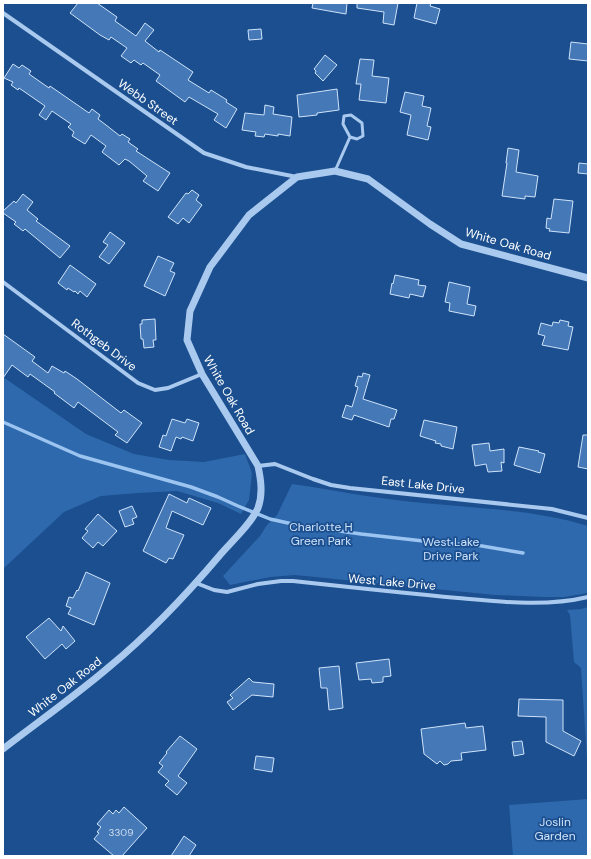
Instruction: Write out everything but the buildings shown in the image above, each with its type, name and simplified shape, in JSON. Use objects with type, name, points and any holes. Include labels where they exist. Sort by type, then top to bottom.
[{"type":"street","name":"Webb Street","points":[[3,13],[204,153],[246,167],[296,177]]},
{"type":"street","name":"White Oak Road","points":[[3,749],[85,687],[130,649],[196,583],[250,521],[258,508],[261,495],[261,481],[258,466],[202,374],[187,340],[190,311],[210,266],[249,215],[296,177],[335,171],[368,179],[430,224],[461,244],[588,278]]},
{"type":"street","name":"Rothgeb Drive","points":[[3,282],[138,383],[154,390],[168,388],[202,374]]},
{"type":"street","name":"East Lake Drive","points":[[258,466],[275,464],[331,485],[350,488],[552,509],[588,518]]},
{"type":"street","name":"West Lake Drive","points":[[196,583],[214,590],[227,592],[258,584],[281,581],[396,593],[516,602],[555,603],[568,602],[588,597]]},
{"type":"lane","points":[[335,171],[350,137],[344,124],[344,116],[351,115],[362,123],[363,136],[357,139],[350,137]]},
{"type":"green space","points":[[3,377],[86,434],[134,454],[169,460],[204,462],[245,454],[252,473],[249,500],[241,514],[218,503],[177,491],[101,496],[64,512],[3,569]]},
{"type":"green space","points":[[292,484],[390,499],[543,515],[588,526],[588,593],[564,597],[495,595],[295,575],[270,577],[230,585],[223,576],[277,515]]},
{"type":"green space","points":[[588,607],[588,774],[581,668],[574,662],[570,615],[567,610]]},
{"type":"green space","name":"Joslin Garden","points":[[588,799],[588,856],[513,856],[509,805]]},
{"type":"waterway","points":[[3,422],[80,456],[191,487],[270,519],[297,525],[361,534],[441,543],[476,545],[523,553]]},
{"type":"park label","name":"Charlotte H Green Park","points":[[321,534]]},
{"type":"park label","name":"West Lake Drive Park","points":[[451,549]]}]
